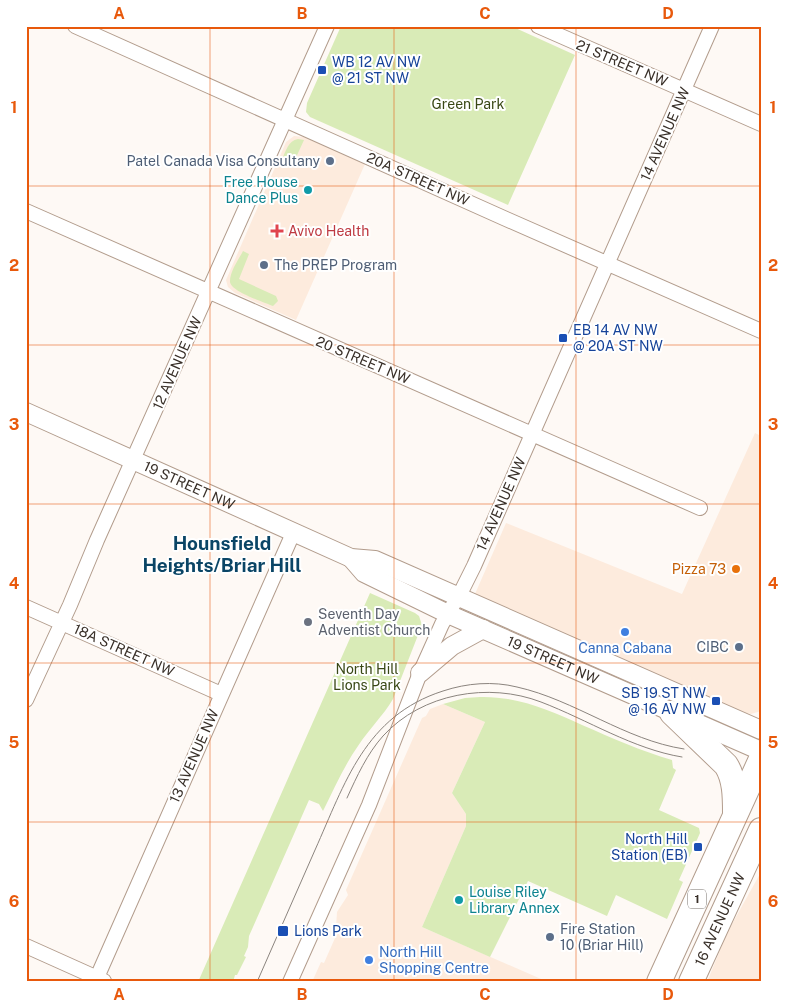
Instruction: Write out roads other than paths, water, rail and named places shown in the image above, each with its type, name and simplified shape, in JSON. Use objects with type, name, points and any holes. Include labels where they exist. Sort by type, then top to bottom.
[{"type":"highway","points":[[672,713],[724,762],[731,773],[735,794],[735,816]]},
{"type":"highway","name":"1","points":[[659,982],[761,759]]},
{"type":"highway","name":"16 AVENUE NW","points":[[691,982],[761,830]]},
{"type":"street","name":"20A STREET NW","points":[[75,26],[761,331]]},
{"type":"street","name":"12 AVENUE NW","points":[[26,700],[327,26]]},
{"type":"street","name":"21 STREET NW","points":[[538,26],[761,124]]},
{"type":"street","name":"14 AVENUE NW","points":[[290,982],[369,805],[420,673],[448,614],[474,566],[712,26]]},
{"type":"street","name":"20 STREET NW","points":[[26,211],[700,508]]},
{"type":"street","name":"19 STREET NW","points":[[26,412],[352,558],[375,560],[457,598],[761,730]]},
{"type":"street","name":"13 AVENUE NW","points":[[99,981],[294,531]]},
{"type":"street","name":"19 STREET NW","points":[[352,558],[364,574],[448,614],[761,751]]},
{"type":"street","name":"18A STREET NW","points":[[26,607],[222,694]]},
{"type":"street","points":[[420,673],[452,646],[483,629]]},
{"type":"street","points":[[26,946],[99,981]]},
{"type":"tram line","points":[[257,982],[348,777],[376,735],[394,717],[416,702],[461,686],[480,684],[508,685],[559,701],[641,737],[684,749]]},
{"type":"tram line","points":[[347,798],[372,750],[399,721],[436,701],[457,695],[500,693],[521,696],[559,709],[646,748],[682,757]]},
{"type":"place","name":"WB 12 AV NW @ 21 ST NW","points":[[322,70]]},
{"type":"place","name":"Patel Canada Visa Consultany","points":[[330,161]]},
{"type":"place","name":"Free House Dance Plus","points":[[308,190]]},
{"type":"place","name":"Avivo Health","points":[[277,231]]},
{"type":"place","name":"The PREP Program","points":[[264,265]]},
{"type":"place","name":"EB 14 AV NW @ 20A ST NW","points":[[563,338]]},
{"type":"place","name":"Pizza 73","points":[[736,569]]},
{"type":"place","name":"Seventh Day Adventist Church","points":[[308,622]]},
{"type":"place","name":"Canna Cabana","points":[[625,632]]},
{"type":"place","name":"CIBC","points":[[739,647]]},
{"type":"place","name":"SB 19 ST NW @ 16 AV NW","points":[[716,701]]},
{"type":"place","name":"North Hill Station (EB)","points":[[698,847]]},
{"type":"place","name":"Louise Riley Library Annex","points":[[459,900]]},
{"type":"place","name":"Lions Park","points":[[283,931]]},
{"type":"place","name":"Fire Station 10 (Briar Hill)","points":[[550,937]]},
{"type":"place","name":"North Hill Shopping Centre","points":[[369,960]]},
{"type":"district","name":"Hounsfield Heights/Briar Hill","points":[[222,554]]},
{"type":"park label","name":"Green Park","points":[[468,104]]},
{"type":"park label","name":"North Hill Lions Park","points":[[367,678]]}]
